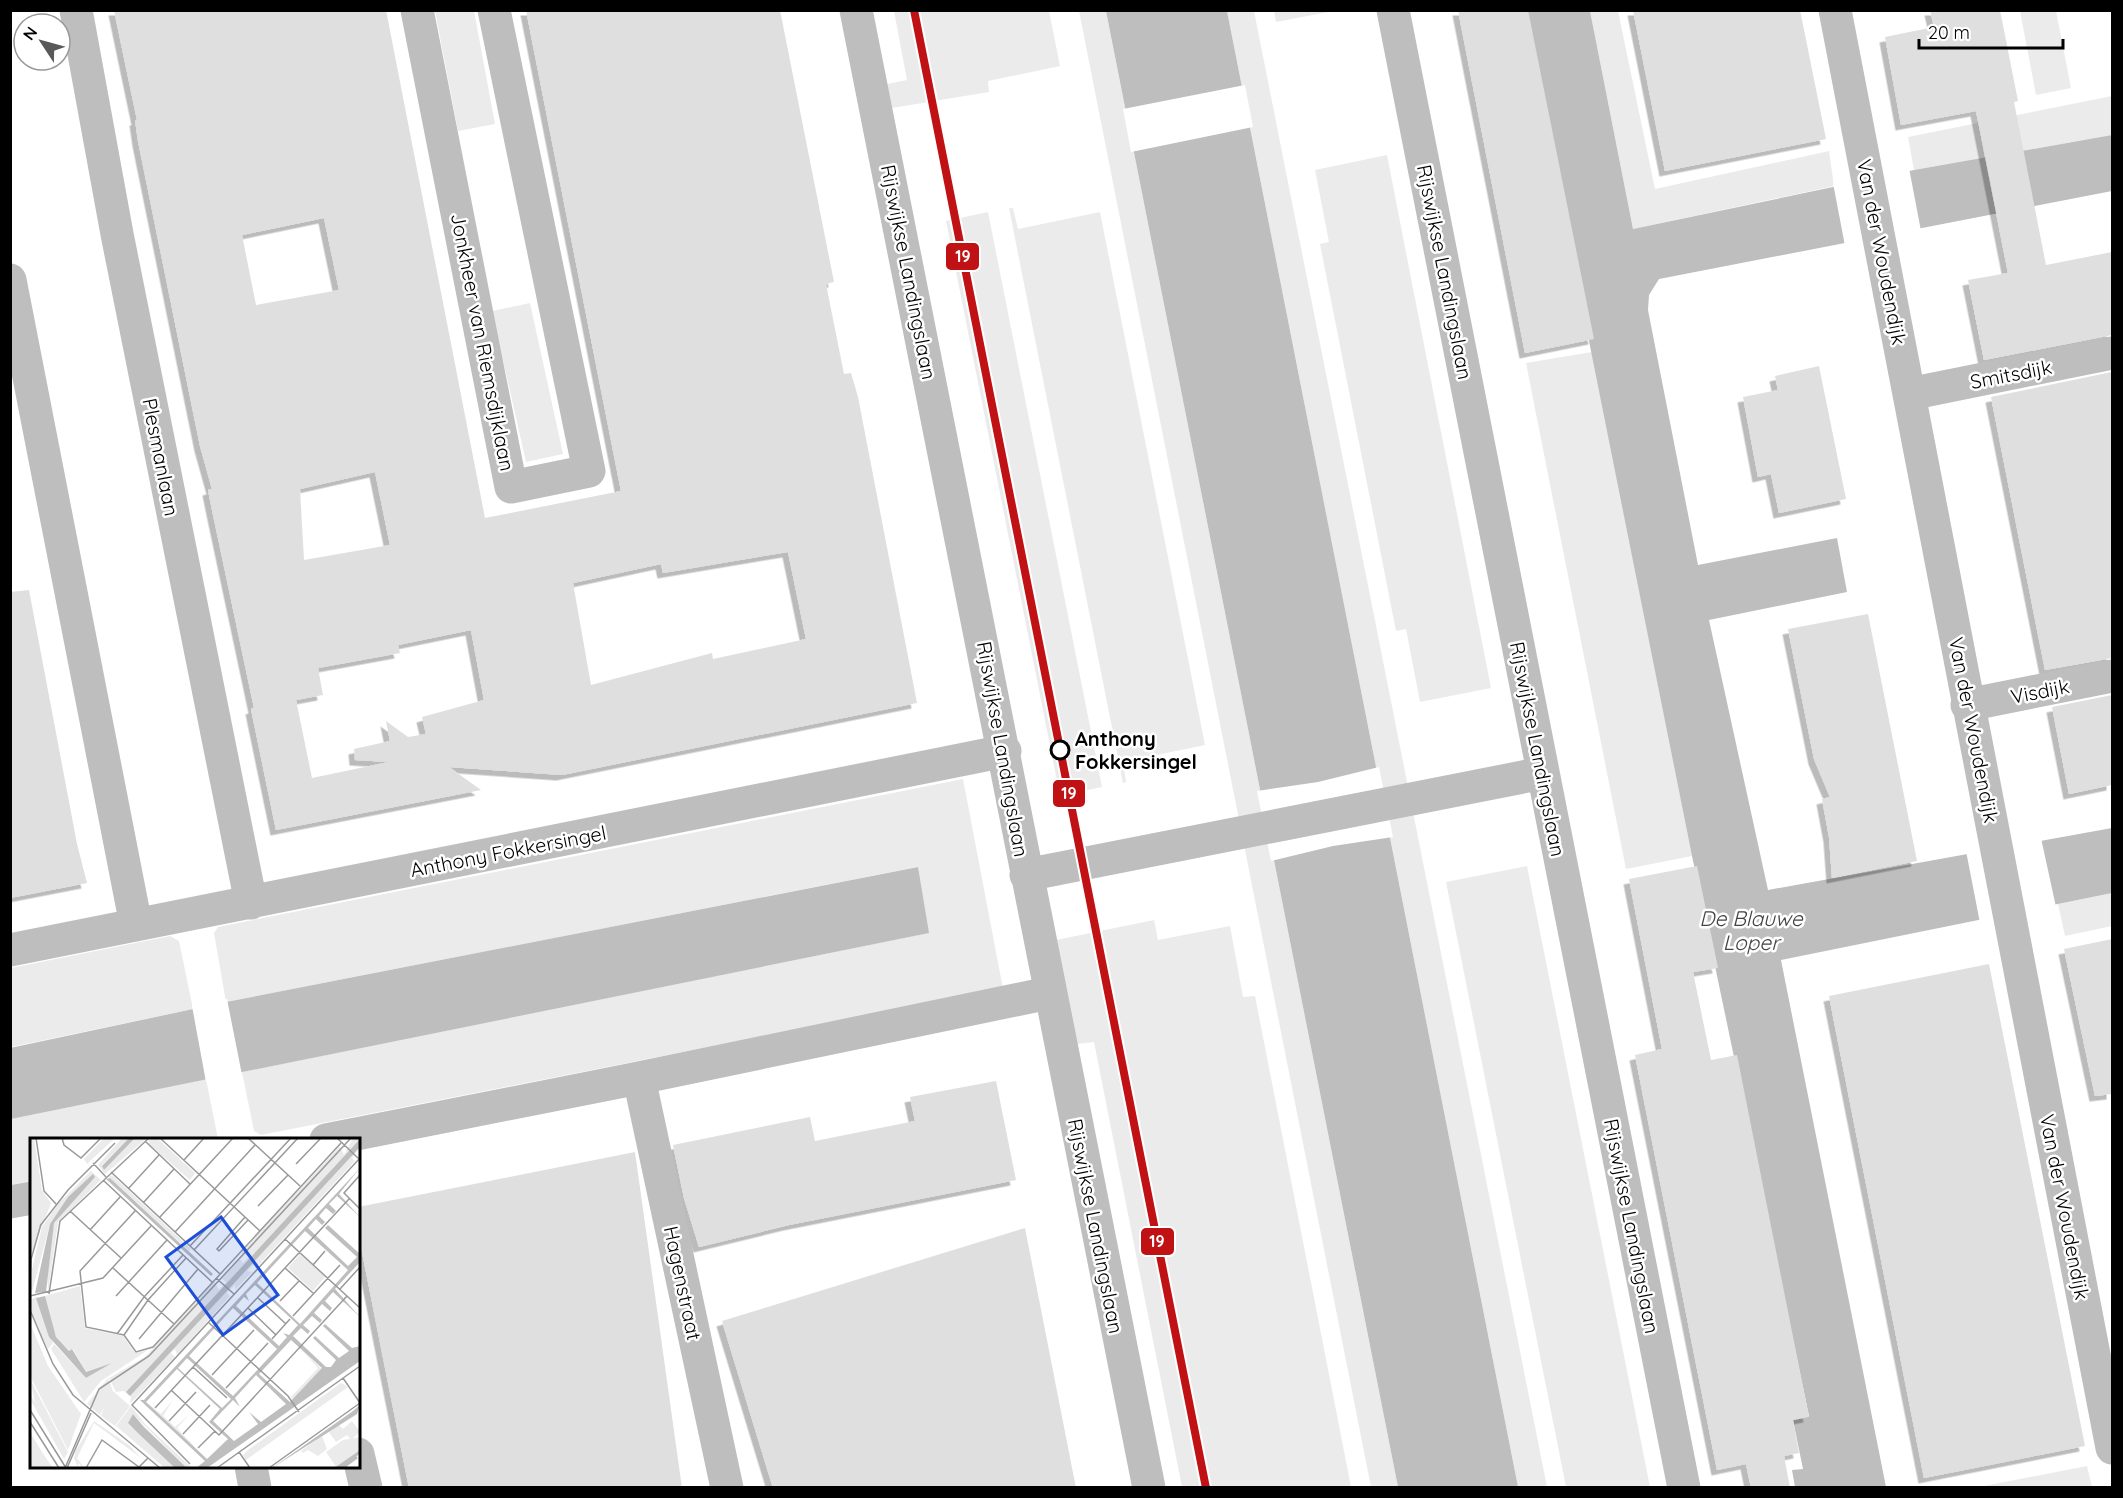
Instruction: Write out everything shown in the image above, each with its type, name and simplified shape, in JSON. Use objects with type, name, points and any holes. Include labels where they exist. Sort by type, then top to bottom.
[{"type":"street","name":"Plesmanlaan","points":[[76,10],[117,234],[251,903]]},
{"type":"street","name":"Jonkheer van Riemsdijklaan","points":[[417,10],[511,487],[589,471],[494,10]]},
{"type":"street","name":"Rijswijkse Landingslaan","points":[[856,10],[1005,751],[1049,993],[1149,1488]]},
{"type":"street","name":"Rijswijkse Landingslaan","points":[[1393,10],[1684,1488]]},
{"type":"street","name":"Van der Woudendijk","points":[[1835,10],[2112,1449]]},
{"type":"street","points":[[10,280],[136,925]]},
{"type":"street","name":"Smitsdijk","points":[[1909,394],[2112,353]]},
{"type":"street","name":"Visdijk","points":[[1967,705],[2112,676]]},
{"type":"street","name":"Anthony Fokkersingel","points":[[10,950],[1005,751]]},
{"type":"street","points":[[1026,875],[1543,773]]},
{"type":"street","points":[[336,1138],[1049,993]]},
{"type":"street","name":"Hagenstraat","points":[[639,1078],[727,1488]]},
{"type":"street","points":[[10,1202],[30,1198]]},
{"type":"street","points":[[360,1462],[366,1488]]},
{"type":"street","points":[[251,1468],[255,1488]]},
{"type":"shaded area","points":[[1274,10],[1334,10],[1334,11],[1276,22]]},
{"type":"shaded area","points":[[435,11],[474,11],[495,124],[458,131]]},
{"type":"shaded area","points":[[894,11],[1049,11],[1060,66],[988,81],[989,92],[892,108],[887,84],[907,80]]},
{"type":"shaded area","points":[[1079,11],[1106,11],[1398,1487],[1371,1487]]},
{"type":"shaded area","points":[[1227,11],[1254,11],[1547,1487],[1518,1487]]},
{"type":"shaded area","points":[[1590,11],[1618,11],[1655,189],[1829,151],[1834,186],[1633,229]]},
{"type":"shaded area","points":[[2020,11],[2056,11],[2071,88],[2036,95]]},
{"type":"shaded area","points":[[2112,96],[2112,135],[1914,170],[1908,137]]},
{"type":"shaded area","points":[[1387,155],[1491,688],[1420,702],[1406,629],[1396,631],[1320,244],[1329,242],[1315,170]]},
{"type":"shaded area","points":[[1009,208],[1013,208],[1018,229],[1100,212],[1205,745],[1123,762],[1126,782],[1123,783]]},
{"type":"shaded area","points":[[988,212],[1102,787],[1060,796],[946,221]]},
{"type":"shaded area","points":[[530,303],[563,454],[526,462],[492,311]]},
{"type":"shaded area","points":[[1592,352],[1692,856],[1626,869],[1526,363]]},
{"type":"shaded area","points":[[963,779],[1003,989],[261,1135],[254,1131],[242,1072],[928,933],[917,867],[226,1002],[214,933],[218,927]]},
{"type":"shaded area","points":[[1527,866],[1650,1487],[1566,1487],[1446,882]]},
{"type":"shaded area","points":[[2112,893],[2112,926],[2065,936],[2058,904]]},
{"type":"shaded area","points":[[1154,920],[1158,940],[1230,926],[1243,997],[1255,996],[1351,1487],[1182,1487],[1094,1042],[1077,1044],[1056,940]]},
{"type":"shaded area","points":[[170,936],[179,941],[193,1009],[11,1047],[11,968]]},
{"type":"shaded area","points":[[206,1079],[218,1138],[30,1138],[30,1181],[11,1185],[11,1119]]},
{"type":"shaded area","points":[[2087,1466],[2092,1487],[1979,1487]]},
{"type":"water","points":[[1106,11],[1227,11],[1518,1487],[1398,1487]]},
{"type":"water","name":"De Blauwe Loper","points":[[1523,11],[1590,11],[1633,229],[1914,170],[2112,135],[2112,191],[1659,279],[1649,295],[1648,310],[1698,565],[1837,538],[1847,592],[1709,620],[1768,890],[2112,828],[2112,893],[1781,960],[1886,1487],[1795,1487],[1792,1470],[1803,1469],[1793,1420],[1809,1416],[1692,856]]},
{"type":"water","points":[[918,867],[929,933],[11,1119],[10,1048],[226,1002]]},
{"type":"pier","points":[[1245,85],[1253,127],[1131,152],[1123,109]]},
{"type":"pier","points":[[1909,168],[1921,231],[1845,246],[1833,183]]},
{"type":"pier","points":[[1379,767],[1393,837],[1333,846],[1271,861],[1257,791],[1318,782]]},
{"type":"pier","points":[[2041,838],[2056,907],[1980,923],[1966,851]]},
{"type":"pier","points":[[227,999],[242,1075],[206,1082],[192,1006]]},
{"type":"building","points":[[114,10],[386,10],[485,518],[621,491],[526,10],[780,10],[834,282],[826,284],[844,374],[851,373],[858,397],[917,703],[562,775],[449,767],[481,790],[276,830],[251,709],[254,708],[208,490],[212,489],[200,446],[138,141],[135,120],[137,120]],"holes":[[[324,218],[339,290],[256,305],[242,235]],[[375,472],[390,545],[304,560],[300,489]],[[788,552],[806,639],[713,659],[712,653],[591,685],[573,583],[661,564],[663,573]],[[471,630],[484,700],[422,717],[426,734],[408,737],[386,721],[390,741],[354,749],[355,760],[389,762],[312,778],[296,700],[323,695],[318,668],[400,653],[398,645]]]},
{"type":"building","points":[[1458,10],[1528,10],[1594,339],[1525,353]]},
{"type":"building","points":[[1633,10],[1800,10],[1826,139],[1665,171]]},
{"type":"building","points":[[1930,10],[2000,10],[2018,101],[2014,102],[2046,265],[2112,252],[2112,335],[1984,360],[1968,280],[2008,273],[1976,111],[1901,125],[1885,37],[1934,27]]},
{"type":"building","points":[[1819,366],[1846,499],[1779,513],[1771,474],[1758,477],[1743,397],[1778,390],[1775,376]]},
{"type":"building","points":[[2112,372],[2112,658],[2045,670],[1991,397]]},
{"type":"building","points":[[29,590],[77,844],[87,883],[10,898],[10,592]]},
{"type":"building","points":[[1868,614],[1917,861],[1832,878],[1829,837],[1822,799],[1830,797],[1814,759],[1788,629]]},
{"type":"building","points":[[2112,695],[2112,785],[2069,794],[2052,707]]},
{"type":"building","points":[[1697,866],[1718,968],[1693,972],[1711,1060],[1737,1055],[1809,1417],[1793,1420],[1799,1453],[1784,1456],[1790,1488],[1751,1488],[1746,1464],[1717,1470],[1635,1055],[1662,1049],[1629,879]]},
{"type":"building","points":[[2112,939],[2112,1094],[2095,1096],[2064,949]]},
{"type":"building","points":[[1989,964],[2085,1446],[1924,1478],[1829,996]]},
{"type":"building","points":[[996,1081],[1016,1180],[789,1225],[699,1247],[684,1198],[673,1145],[810,1117],[815,1141],[915,1121],[910,1097]]},
{"type":"building","points":[[635,1152],[682,1488],[409,1488],[360,1242],[360,1207]]},
{"type":"building","points":[[1025,1228],[1076,1488],[773,1488],[722,1321]]},
{"type":"transit line","name":"19","points":[[914,10],[1206,1488]]},
{"type":"place","name":"Anthony Fokkersingel","points":[[1060,750]]}]
